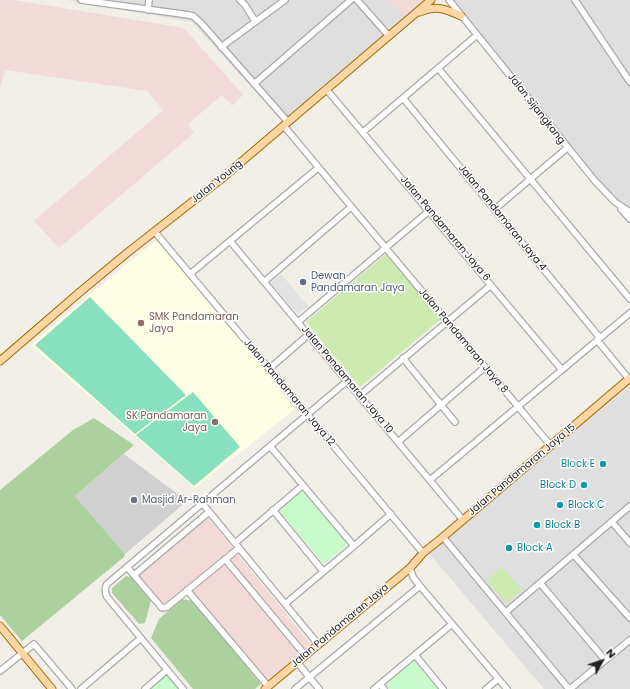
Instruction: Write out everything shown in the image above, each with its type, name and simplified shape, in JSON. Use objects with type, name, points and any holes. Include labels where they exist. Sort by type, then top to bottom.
[{"type":"main road","name":"Jalan Young","points":[[0,361],[80,292],[220,180],[431,0]]},
{"type":"main road","points":[[413,16],[424,10],[440,8],[461,16]]},
{"type":"main road","name":"Jalan Pandamaran Jaya 15","points":[[412,565],[423,553],[630,378]]},
{"type":"main road","name":"Jalan Pandamaran Jaya","points":[[266,687],[305,656],[412,565]]},
{"type":"main road","points":[[0,626],[49,688]]},
{"type":"street","name":"Jalan Pandamaran Jaya 8","points":[[81,0],[194,16],[254,84],[286,124],[318,168],[551,446]]},
{"type":"street","points":[[148,10],[149,0]]},
{"type":"street","points":[[240,0],[246,5],[255,21]]},
{"type":"street","points":[[221,46],[285,0]]},
{"type":"street","points":[[254,84],[351,0]]},
{"type":"street","points":[[357,0],[389,36]]},
{"type":"street","name":"Jalan Sijangkang","points":[[449,0],[595,182],[615,202],[630,212]]},
{"type":"street","points":[[575,0],[630,82]]},
{"type":"street","points":[[363,132],[477,35]]},
{"type":"street","points":[[438,68],[630,299]]},
{"type":"street","name":"Jalan Pandamaran Jaya 6","points":[[326,90],[430,211],[562,370]]},
{"type":"street","name":"Jalan Pandamaran Jaya 4","points":[[403,98],[495,209],[630,378]]},
{"type":"street","points":[[495,209],[567,148]]},
{"type":"street","points":[[190,274],[318,168]]},
{"type":"street","points":[[615,202],[630,220]]},
{"type":"street","points":[[264,282],[351,207]]},
{"type":"street","points":[[298,322],[430,211]]},
{"type":"street","name":"Jalan Pandamaran Jaya 12","points":[[155,232],[423,553]]},
{"type":"street","name":"Jalan Pandamaran Jaya 10","points":[[230,241],[463,520]]},
{"type":"street","points":[[360,396],[491,285]]},
{"type":"street","points":[[430,480],[630,313]]},
{"type":"street","points":[[269,369],[308,335]]},
{"type":"street","points":[[403,358],[455,422]]},
{"type":"street","points":[[398,442],[485,367]]},
{"type":"street","points":[[183,689],[107,597],[105,591],[107,584],[347,381]]},
{"type":"street","points":[[270,446],[302,486],[354,546]]},
{"type":"street","points":[[127,567],[162,608],[167,607],[225,559],[237,545],[273,510],[302,486]]},
{"type":"street","points":[[202,503],[318,644]]},
{"type":"street","points":[[506,612],[630,506]]},
{"type":"street","points":[[273,510],[323,571]]},
{"type":"street","points":[[134,575],[209,512]]},
{"type":"street","points":[[285,604],[391,514]]},
{"type":"street","points":[[612,522],[630,543]]},
{"type":"street","points":[[443,537],[570,689],[630,640]]},
{"type":"street","points":[[574,555],[629,616]]},
{"type":"street","points":[[225,559],[305,656]]},
{"type":"street","points":[[412,565],[413,576],[420,586],[507,689]]},
{"type":"street","points":[[540,583],[605,660]]},
{"type":"street","points":[[295,689],[420,586]]},
{"type":"street","points":[[187,590],[266,687]]},
{"type":"street","points":[[374,689],[382,687],[415,655],[452,624]]},
{"type":"street","points":[[81,689],[141,638]]},
{"type":"street","points":[[0,671],[34,644],[72,689]]},
{"type":"street","points":[[415,655],[443,689]]},
{"type":"street","points":[[297,662],[319,689]]},
{"type":"street","points":[[144,689],[167,670]]},
{"type":"street","points":[[486,689],[498,679]]},
{"type":"shaded area","points":[[0,0],[14,0],[184,28],[243,95],[232,106],[222,95],[188,124],[194,133],[59,248],[34,221],[163,110],[147,91],[5,70],[0,87]]},
{"type":"shaded area","points":[[67,0],[433,0],[287,126],[192,22]]},
{"type":"shaded area","points":[[389,0],[424,0],[405,18]]},
{"type":"shaded area","points":[[449,0],[630,0],[630,209],[613,199]]},
{"type":"shaded area","name":"SMK Pandamaran Jaya","points":[[154,242],[159,243],[248,349],[295,409],[195,488],[31,345]]},
{"type":"shaded area","points":[[281,274],[308,306],[298,314],[271,283]]},
{"type":"shaded area","points":[[630,386],[630,689],[544,689],[428,552]]},
{"type":"shaded area","points":[[124,454],[187,501],[125,554],[75,496]]},
{"type":"shaded area","points":[[207,516],[311,645],[267,681],[188,587],[166,605],[162,606],[137,576]]},
{"type":"green space","points":[[387,253],[442,318],[360,387],[306,322]]},
{"type":"green space","points":[[90,297],[186,395],[135,434],[35,345]]},
{"type":"green space","points":[[193,392],[240,447],[194,486],[136,435]]},
{"type":"green space","points":[[94,418],[134,445],[75,496],[125,554],[124,557],[22,641],[0,615],[0,490],[73,430]]},
{"type":"green space","points":[[300,492],[306,493],[345,540],[346,546],[324,564],[278,510]]},
{"type":"green space","points":[[502,567],[522,590],[506,603],[487,580]]},
{"type":"green space","points":[[126,576],[131,577],[151,600],[145,623],[139,624],[112,593],[112,588]]},
{"type":"green space","points":[[182,599],[193,601],[261,684],[255,689],[193,689],[151,638],[159,619]]},
{"type":"green space","points":[[413,660],[438,689],[391,689],[386,684]]},
{"type":"green space","points":[[166,673],[180,689],[147,689]]},
{"type":"place","name":"Dewan Pandamaran Jaya","points":[[303,282]]},
{"type":"place","name":"SMK Pandamaran Jaya","points":[[141,323]]},
{"type":"place","name":"SK Pandamaran Jaya","points":[[215,422]]},
{"type":"place","name":"Block E","points":[[603,464]]},
{"type":"place","name":"Block D","points":[[584,485]]},
{"type":"place","name":"Masjid Ar-Rahman","points":[[134,500]]},
{"type":"place","name":"Block C","points":[[560,505]]},
{"type":"place","name":"Block B","points":[[537,525]]},
{"type":"place","name":"Block A","points":[[509,548]]}]
